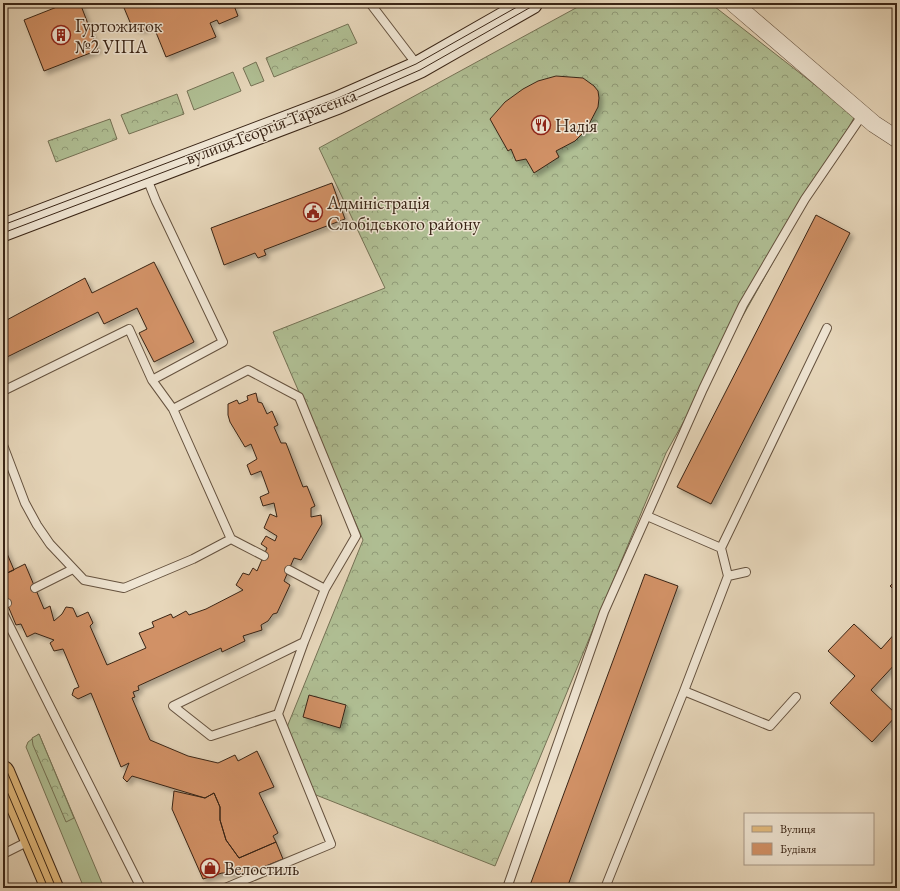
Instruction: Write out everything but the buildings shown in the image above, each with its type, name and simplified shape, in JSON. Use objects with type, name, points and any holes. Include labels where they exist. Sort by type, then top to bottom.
[{"type":"main road","name":"вулиця Георгія Тарасенка","points":[[3,230],[145,174],[337,103],[419,67],[531,3]]},
{"type":"main road","points":[[3,772],[52,888]]},
{"type":"street","points":[[733,3],[864,114],[897,139]]},
{"type":"lane","points":[[373,4],[419,67]]},
{"type":"lane","points":[[507,888],[604,612],[703,389],[743,305],[814,183],[864,114]]},
{"type":"lane","points":[[145,174],[156,201],[223,342],[152,380]]},
{"type":"lane","points":[[605,888],[684,691],[728,576],[721,548],[827,328]]},
{"type":"lane","points":[[3,391],[129,329],[152,380],[173,409],[231,538],[264,556]]},
{"type":"lane","points":[[173,409],[248,370],[299,397],[356,536],[325,589],[278,714],[331,844],[225,888]]},
{"type":"lane","points":[[3,445],[25,503],[37,525],[50,544],[84,580],[124,588],[193,559],[231,538]]},
{"type":"lane","points":[[647,516],[721,548]]},
{"type":"lane","points":[[35,588],[73,568]]},
{"type":"lane","points":[[289,570],[325,589]]},
{"type":"lane","points":[[728,576],[746,572]]},
{"type":"lane","points":[[3,613],[141,888]]},
{"type":"lane","points":[[278,714],[211,736],[173,706],[304,642]]},
{"type":"lane","points":[[684,691],[770,726],[796,697]]},
{"type":"lane","points":[[3,854],[31,840]]},
{"type":"green space","points":[[585,3],[710,3],[855,116],[666,453],[495,866],[311,793],[285,732],[363,540],[273,332],[385,288],[319,148]]},
{"type":"green space","points":[[348,24],[357,43],[274,77],[266,58]]},
{"type":"green space","points":[[256,62],[264,81],[251,86],[243,68]]},
{"type":"green space","points":[[233,72],[241,91],[194,110],[187,91]]},
{"type":"green space","points":[[177,94],[184,114],[129,134],[121,115]]},
{"type":"green space","points":[[110,119],[117,139],[56,162],[48,141]]},
{"type":"green space","points":[[39,734],[104,888],[84,888],[26,747],[28,742]]},
{"type":"green space","points":[[39,734],[74,818],[66,822],[33,745],[32,738]]},
{"type":"tram line","points":[[3,225],[336,99],[416,64],[524,3]]},
{"type":"tram line","points":[[3,233],[338,106],[420,70],[538,3]]},
{"type":"tram line","points":[[3,762],[56,888]]},
{"type":"tram line","points":[[3,782],[48,888]]},
{"type":"place","name":"Гуртожиток №2 УІПА","points":[[61,35]]},
{"type":"place","name":"Надія","points":[[541,125]]},
{"type":"place","name":"Адміністрація Слобідського району","points":[[313,212]]},
{"type":"place","name":"Велостиль","points":[[210,868]]}]
